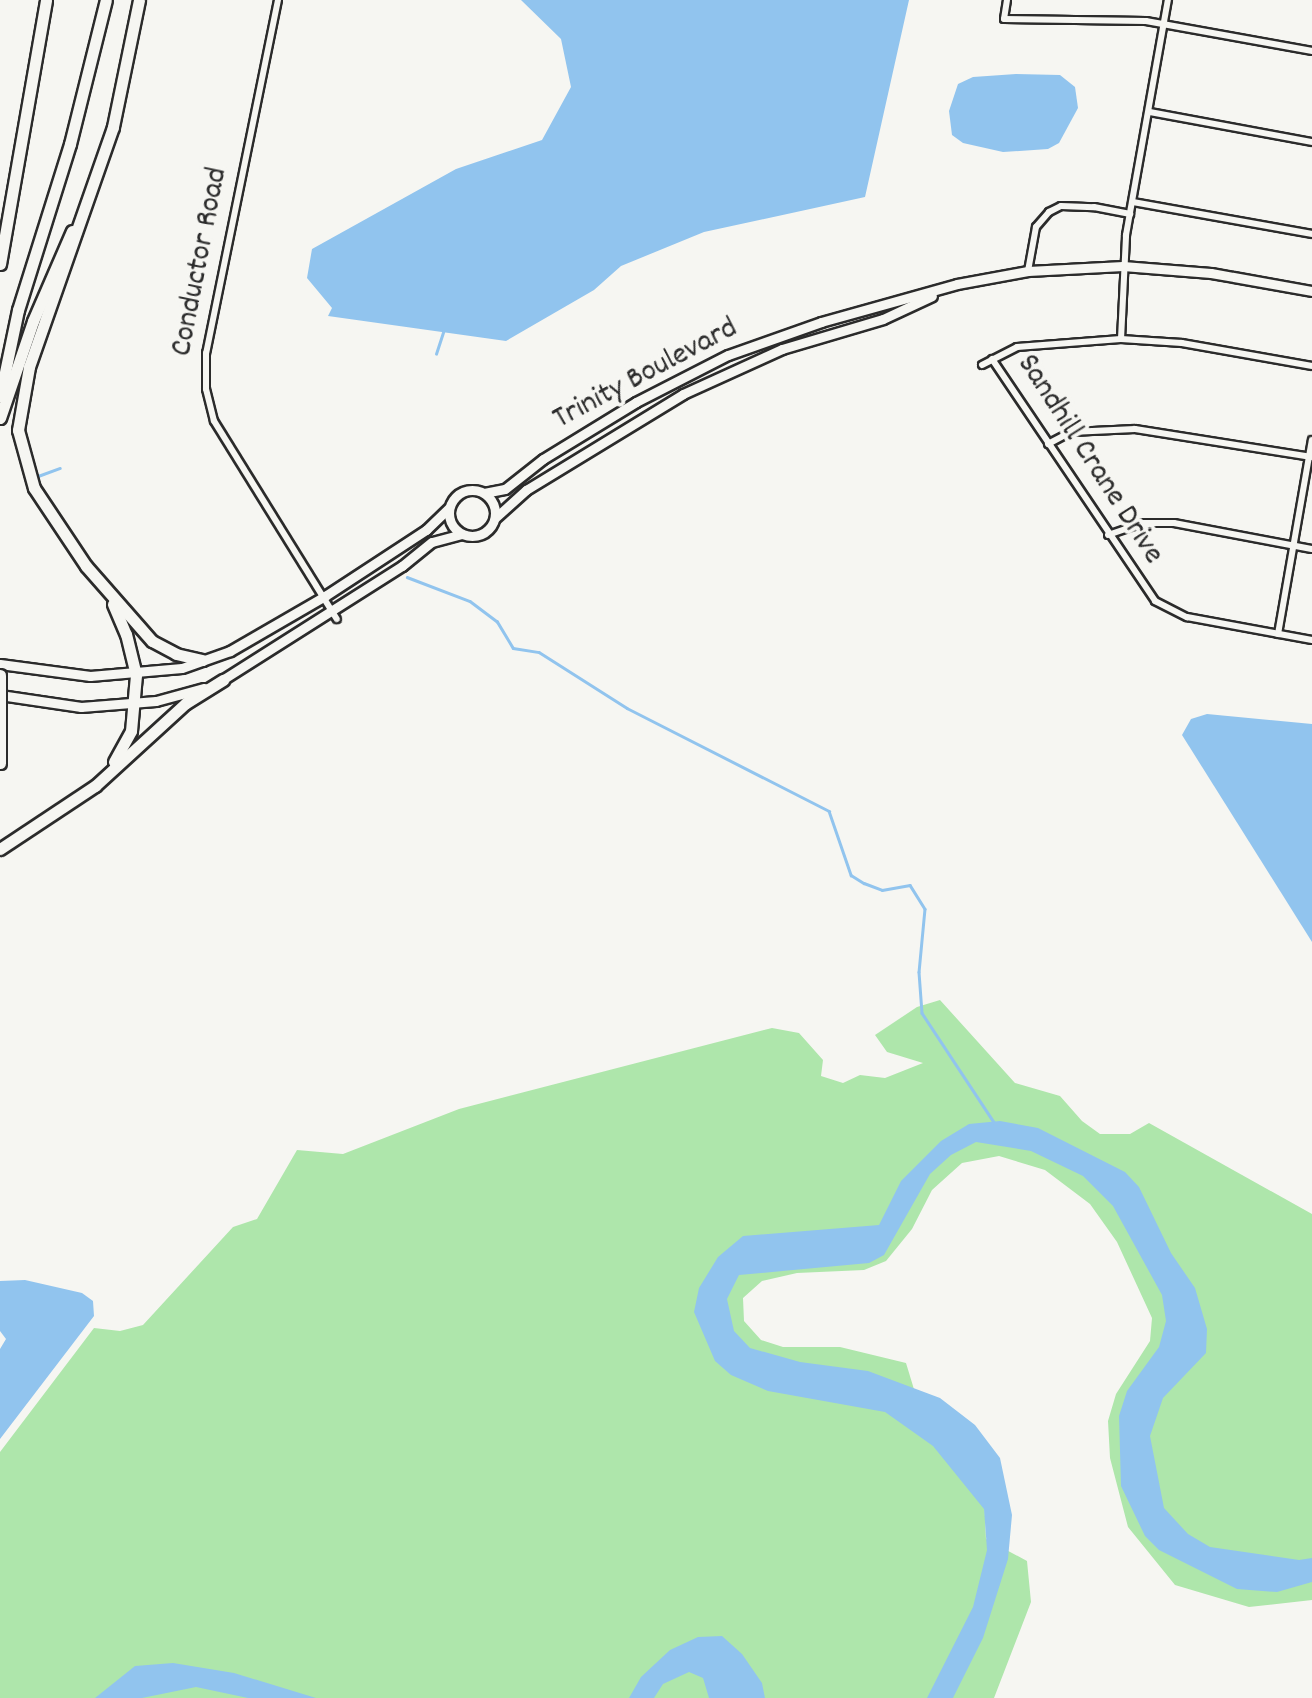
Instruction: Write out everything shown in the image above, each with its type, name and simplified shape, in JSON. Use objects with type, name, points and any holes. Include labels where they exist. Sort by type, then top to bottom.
[{"type":"highway","points":[[0,264],[46,0]]},
{"type":"highway","points":[[0,396],[18,310],[70,144],[106,0]]},
{"type":"highway","points":[[139,0],[114,127],[30,366],[18,430],[34,488],[101,583],[152,642],[176,654],[202,660]]},
{"type":"highway","points":[[0,418],[44,294],[88,199]]},
{"type":"highway","points":[[95,786],[120,754],[136,703],[136,674],[126,634],[101,583]]},
{"type":"highway","points":[[0,675],[0,764]]},
{"type":"highway","points":[[0,849],[95,786],[157,727],[222,680]]},
{"type":"main road","name":"Trinity Boulevard","points":[[0,664],[90,676],[136,674],[230,651],[325,596],[426,530],[462,492],[505,489],[542,459],[636,402],[728,355],[821,322],[957,284],[1028,270],[1123,266],[1211,273],[1312,291]]},
{"type":"main road","name":"Trinity Boulevard","points":[[0,695],[81,707],[136,703],[222,680],[336,614],[439,538],[482,534],[526,490],[683,394],[782,349],[882,319],[957,284]]},
{"type":"main road","points":[[484,493],[493,504],[495,518]]},
{"type":"main road","points":[[449,508],[451,524],[462,534]]},
{"type":"street","name":"Conductor Road","points":[[278,0],[206,353],[206,389],[214,421],[336,614]]},
{"type":"street","points":[[1006,0],[1004,19],[1165,24],[1312,51]]},
{"type":"street","points":[[1122,339],[1123,266],[1130,214],[1168,0]]},
{"type":"street","points":[[1150,112],[1312,142]]},
{"type":"street","points":[[1133,202],[1312,234]]},
{"type":"street","points":[[1028,270],[1036,227],[1049,212],[1061,206],[1130,214]]},
{"type":"street","points":[[982,365],[1017,347],[1122,339],[1182,344],[1312,366]]},
{"type":"street","name":"Sandhill Crane Drive","points":[[992,359],[1138,582],[1164,608],[1200,621],[1312,640]]},
{"type":"street","points":[[1048,444],[1071,432],[1135,429],[1310,456]]},
{"type":"street","points":[[1278,634],[1312,440]]},
{"type":"street","points":[[1108,535],[1147,522],[1312,548]]},
{"type":"green space","points":[[940,1000],[1015,1083],[1060,1096],[1100,1134],[1130,1134],[1149,1123],[1312,1214],[1312,1600],[1249,1607],[1175,1585],[1128,1527],[1110,1458],[1108,1421],[1116,1394],[1150,1341],[1152,1318],[1117,1242],[1090,1204],[1045,1170],[999,1156],[962,1163],[932,1190],[912,1229],[886,1261],[864,1270],[797,1273],[762,1281],[743,1298],[744,1321],[761,1340],[783,1347],[840,1347],[906,1363],[920,1409],[984,1495],[986,1539],[1027,1561],[1031,1602],[994,1698],[0,1698],[0,1452],[94,1328],[120,1331],[143,1325],[233,1227],[257,1219],[297,1150],[343,1154],[459,1109],[772,1028],[799,1033],[823,1060],[821,1076],[843,1083],[860,1075],[885,1078],[923,1063],[887,1052],[875,1035],[917,1007]]},
{"type":"water","points":[[521,0],[909,0],[865,197],[704,232],[621,266],[594,290],[506,341],[328,316],[332,308],[307,278],[312,249],[456,169],[542,140],[571,87],[561,39]]},
{"type":"water","points":[[1060,75],[1075,87],[1078,108],[1059,143],[1048,149],[1003,152],[963,143],[952,135],[949,111],[958,84],[973,77]]},
{"type":"water","points":[[1207,714],[1312,724],[1312,942],[1182,735],[1191,719]]},
{"type":"water","points":[[1000,1121],[1038,1128],[1125,1172],[1139,1187],[1171,1253],[1195,1288],[1207,1329],[1206,1353],[1163,1398],[1150,1436],[1164,1508],[1188,1534],[1210,1547],[1299,1560],[1312,1558],[1312,1582],[1277,1592],[1237,1589],[1159,1550],[1145,1536],[1121,1486],[1119,1416],[1127,1391],[1159,1347],[1166,1321],[1162,1295],[1113,1206],[1083,1176],[1031,1151],[976,1142],[951,1155],[930,1174],[884,1255],[869,1263],[739,1275],[727,1299],[734,1331],[750,1348],[800,1362],[868,1371],[940,1398],[975,1425],[1000,1458],[1012,1515],[1008,1559],[983,1638],[953,1698],[927,1698],[973,1607],[987,1550],[984,1509],[933,1446],[885,1412],[768,1391],[731,1375],[715,1361],[694,1312],[699,1288],[718,1257],[743,1236],[879,1225],[901,1181],[941,1141],[969,1124]]},
{"type":"water","points":[[25,1280],[82,1293],[93,1301],[94,1316],[0,1439],[0,1349],[6,1339],[0,1331],[0,1281]]},
{"type":"water","points":[[722,1636],[742,1654],[762,1683],[765,1698],[709,1698],[703,1678],[689,1672],[663,1684],[654,1698],[629,1698],[641,1677],[670,1650],[698,1637]]},
{"type":"water","points":[[173,1663],[234,1673],[316,1698],[248,1698],[196,1687],[142,1698],[95,1698],[135,1666]]},
{"type":"waterway","points":[[436,354],[443,332]]},
{"type":"waterway","points":[[38,476],[60,468]]},
{"type":"waterway","points":[[407,577],[470,601],[497,621],[513,648],[539,652],[627,708],[829,811],[851,875],[864,883],[882,890],[910,885],[925,909],[919,972],[922,1013],[994,1122]]}]
